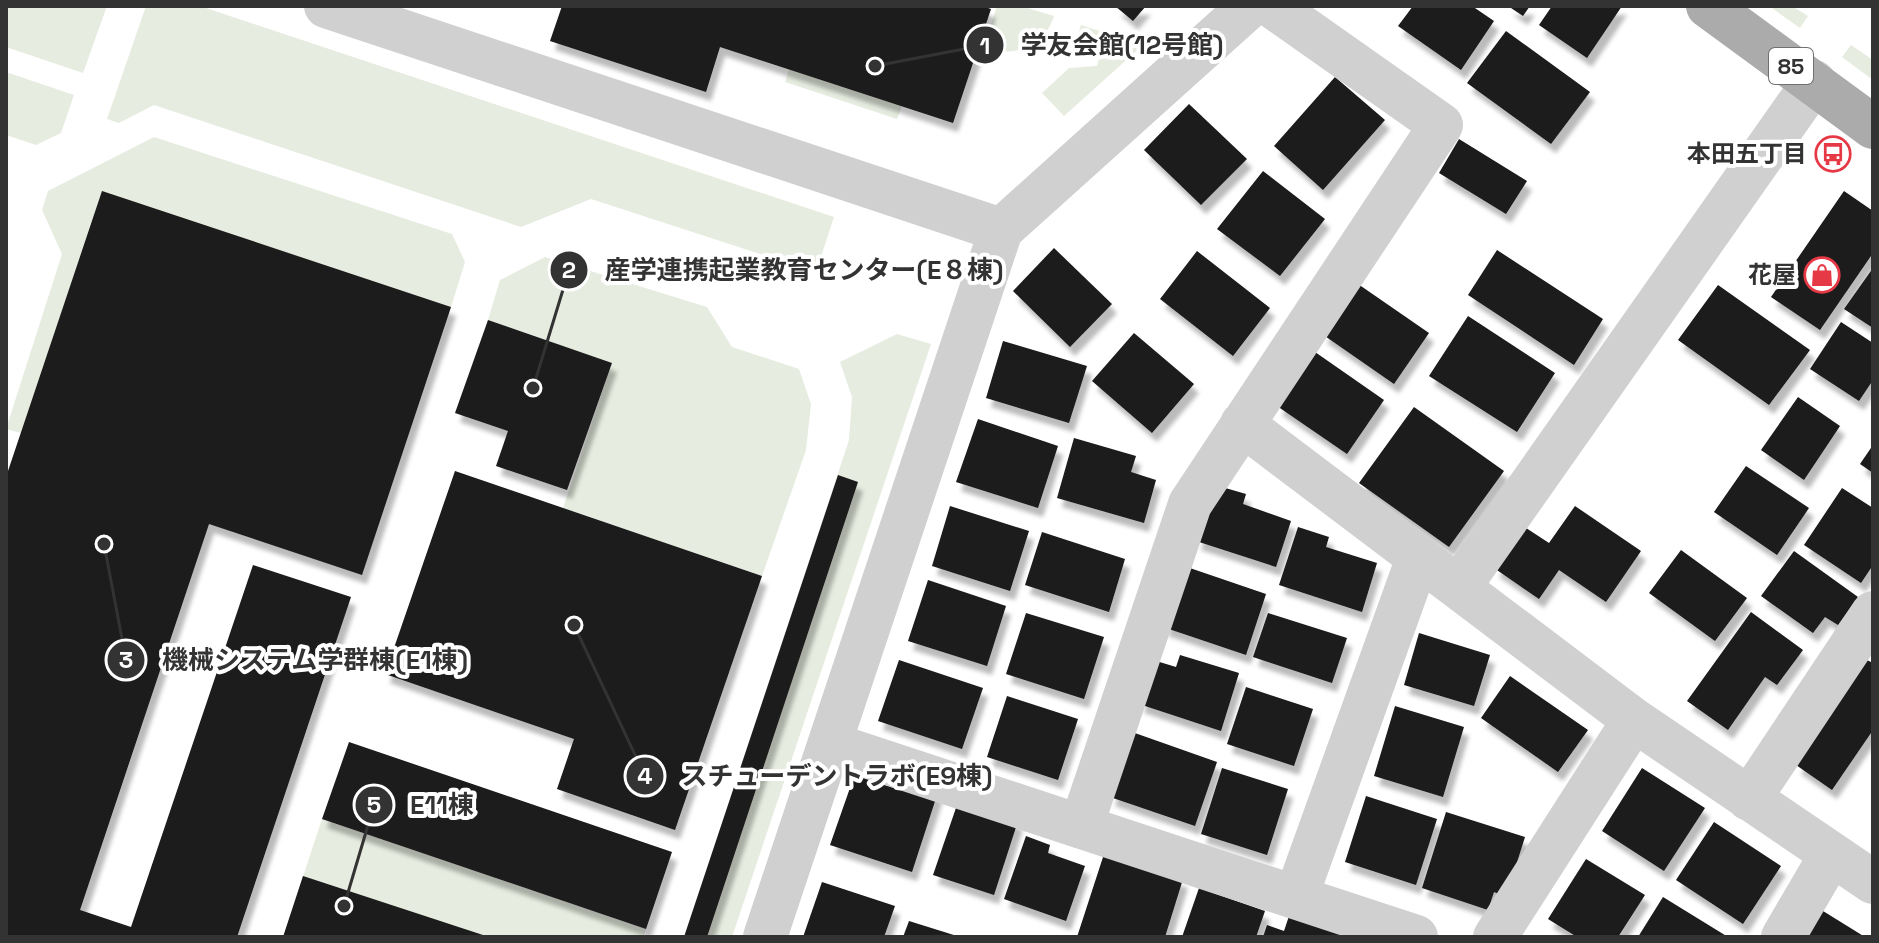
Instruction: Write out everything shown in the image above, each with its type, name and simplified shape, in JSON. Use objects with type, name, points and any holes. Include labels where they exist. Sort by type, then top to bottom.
[{"type":"main road","name":"85","points":[[1708,6],[1873,127]]},
{"type":"street","points":[[326,6],[396,17],[1001,230]]},
{"type":"street","points":[[765,937],[1001,230],[1250,6]]},
{"type":"street","points":[[1081,827],[1190,504],[1441,125],[1272,6]]},
{"type":"street","points":[[1459,587],[1814,82]]},
{"type":"street","points":[[1242,424],[1634,720],[1873,882]]},
{"type":"street","points":[[1296,897],[1418,558]]},
{"type":"street","points":[[1749,799],[1873,613]]},
{"type":"street","points":[[1495,937],[1634,720]]},
{"type":"street","points":[[830,744],[1416,937]]},
{"type":"street","points":[[1783,937],[1831,855]]},
{"type":"shaded area","points":[[6,6],[107,6],[83,73],[6,47]]},
{"type":"shaded area","points":[[146,6],[200,6],[834,217],[816,272],[591,199],[521,227],[154,105],[119,123],[107,119]]},
{"type":"shaded area","points":[[997,6],[1021,6],[1054,16],[1043,36],[1026,48],[1006,52],[983,49]]},
{"type":"shaded area","points":[[1769,6],[1792,6],[1808,16],[1800,28]]},
{"type":"shaded area","points":[[1081,25],[1143,45],[1064,116],[1042,93],[1069,68],[1097,66],[1100,55],[1074,47]]},
{"type":"shaded area","points":[[1851,45],[1873,60],[1873,80],[1842,57]]},
{"type":"shaded area","points":[[789,69],[902,106],[897,119],[785,82]]},
{"type":"shaded area","points":[[6,72],[74,95],[61,133],[36,145],[6,135]]},
{"type":"shaded area","points":[[154,137],[452,234],[465,262],[451,307],[102,192],[21,433],[6,429],[62,254],[42,210],[48,191]]},
{"type":"shaded area","points":[[545,257],[707,307],[732,347],[799,369],[811,404],[806,450],[762,576],[563,508],[612,363],[488,320],[500,280]]},
{"type":"shaded area","points":[[897,334],[931,344],[732,937],[684,937],[849,440],[852,397],[840,362]]},
{"type":"shaded area","points":[[322,819],[646,929],[643,937],[283,937]]},
{"type":"building","points":[[562,6],[982,6],[991,9],[953,123],[720,47],[706,92],[550,41]]},
{"type":"building","points":[[1115,6],[1146,6],[1133,21]]},
{"type":"building","points":[[1413,6],[1472,6],[1494,21],[1461,70],[1398,26]]},
{"type":"building","points":[[1508,6],[1530,6],[1523,16]]},
{"type":"building","points":[[1552,6],[1622,6],[1587,58],[1539,25]]},
{"type":"building","points":[[1506,31],[1590,92],[1551,144],[1467,83]]},
{"type":"building","points":[[1335,77],[1385,120],[1323,190],[1274,146]]},
{"type":"building","points":[[1189,104],[1247,159],[1201,205],[1144,150]]},
{"type":"building","points":[[1459,139],[1527,181],[1506,214],[1439,173]]},
{"type":"building","points":[[1263,171],[1325,219],[1280,276],[1217,229]]},
{"type":"building","points":[[102,191],[451,307],[362,575],[209,524],[80,910],[131,927],[253,565],[351,597],[237,937],[6,937],[6,477]]},
{"type":"building","name":"花屋","points":[[1844,191],[1873,211],[1873,253],[1820,330],[1771,297]]},
{"type":"building","points":[[1054,248],[1112,304],[1070,347],[1013,291]]},
{"type":"building","points":[[1497,250],[1603,319],[1574,365],[1468,295]]},
{"type":"building","points":[[1197,251],[1270,308],[1233,356],[1160,299]]},
{"type":"building","points":[[1873,268],[1873,328],[1844,309]]},
{"type":"building","points":[[1358,284],[1429,333],[1394,384],[1322,334]]},
{"type":"building","points":[[1718,285],[1810,350],[1769,405],[1678,340]]},
{"type":"building","points":[[1468,316],[1555,373],[1517,432],[1429,376]]},
{"type":"building","points":[[488,320],[612,363],[567,490],[496,466],[508,431],[455,413]]},
{"type":"building","points":[[1841,322],[1873,343],[1873,380],[1859,401],[1810,369]]},
{"type":"building","points":[[1134,333],[1194,384],[1152,433],[1092,381]]},
{"type":"building","points":[[1003,341],[1087,366],[1069,423],[986,398]]},
{"type":"building","points":[[1315,352],[1384,400],[1347,454],[1277,406]]},
{"type":"building","points":[[1798,397],[1840,426],[1804,480],[1761,450]]},
{"type":"building","points":[[1414,407],[1504,471],[1449,547],[1359,483]]},
{"type":"building","points":[[978,419],[1058,446],[1038,508],[956,482]]},
{"type":"building","points":[[1074,438],[1136,456],[1131,472],[1156,480],[1144,523],[1057,498]]},
{"type":"building","points":[[1873,445],[1873,473],[1860,464]]},
{"type":"building","points":[[1746,466],[1809,508],[1777,555],[1714,512]]},
{"type":"building","points":[[455,471],[762,576],[675,830],[557,789],[574,739],[385,674]]},
{"type":"building","points":[[838,475],[858,482],[707,937],[684,937]]},
{"type":"building","points":[[1215,485],[1246,494],[1243,504],[1291,521],[1276,567],[1196,541]]},
{"type":"building","points":[[1842,488],[1873,508],[1873,565],[1861,583],[1804,545]]},
{"type":"building","points":[[950,506],[1029,531],[1010,591],[932,566]]},
{"type":"building","points":[[1575,506],[1641,551],[1606,602],[1559,570],[1539,599],[1494,568],[1523,526],[1549,543]]},
{"type":"building","points":[[1298,527],[1329,537],[1326,547],[1377,563],[1362,612],[1279,585]]},
{"type":"building","points":[[1042,532],[1125,559],[1109,612],[1025,585]]},
{"type":"building","points":[[1681,550],[1747,598],[1715,641],[1649,593]]},
{"type":"building","points":[[1794,551],[1858,597],[1838,625],[1825,617],[1813,633],[1761,596]]},
{"type":"building","points":[[1184,566],[1266,594],[1246,655],[1163,627]]},
{"type":"building","points":[[928,580],[1006,606],[987,666],[908,641]]},
{"type":"building","points":[[1751,612],[1803,650],[1777,685],[1765,677],[1728,730],[1687,701]]},
{"type":"building","points":[[1026,613],[1104,637],[1084,699],[1006,674]]},
{"type":"building","points":[[1268,613],[1347,638],[1332,683],[1253,657]]},
{"type":"building","points":[[1419,633],[1490,655],[1474,706],[1404,685]]},
{"type":"building","points":[[1180,655],[1239,673],[1221,731],[1139,704],[1153,660],[1176,667]]},
{"type":"building","points":[[899,660],[983,688],[962,749],[878,721]]},
{"type":"building","points":[[1867,660],[1873,663],[1873,730],[1832,790],[1796,765]]},
{"type":"building","points":[[1510,676],[1588,730],[1558,772],[1481,718]]},
{"type":"building","points":[[1246,687],[1313,709],[1294,766],[1227,744]]},
{"type":"building","points":[[1007,696],[1078,719],[1058,780],[987,757]]},
{"type":"building","points":[[1395,706],[1464,727],[1443,797],[1374,776]]},
{"type":"building","points":[[1132,732],[1217,762],[1195,826],[1110,797]]},
{"type":"building","points":[[349,742],[672,852],[646,929],[322,819]]},
{"type":"building","points":[[858,765],[938,792],[912,872],[830,845]]},
{"type":"building","points":[[1222,768],[1288,789],[1267,855],[1201,834]]},
{"type":"building","points":[[1642,768],[1705,808],[1664,871],[1602,831]]},
{"type":"building","points":[[1366,796],[1437,819],[1416,885],[1345,862]]},
{"type":"building","points":[[958,802],[1018,821],[994,895],[933,875]]},
{"type":"building","points":[[1446,812],[1525,837],[1506,897],[1494,892],[1488,910],[1422,888]]},
{"type":"building","points":[[1714,822],[1781,866],[1743,924],[1676,880]]},
{"type":"building","points":[[1026,836],[1050,845],[1048,853],[1085,866],[1066,921],[1004,899]]},
{"type":"building","points":[[1104,854],[1183,879],[1165,937],[1077,937]]},
{"type":"building","points":[[1586,859],[1645,895],[1618,937],[1577,937],[1548,919]]},
{"type":"building","points":[[303,876],[486,936],[486,937],[283,937]]},
{"type":"building","points":[[822,882],[895,906],[884,937],[803,937]]},
{"type":"building","points":[[1199,888],[1265,911],[1256,937],[1182,937]]},
{"type":"building","points":[[1663,897],[1728,937],[1638,937]]},
{"type":"building","points":[[1823,911],[1865,937],[1807,937]]},
{"type":"building","points":[[1289,916],[1345,933],[1344,937],[1263,937],[1267,925],[1284,931]]},
{"type":"building","points":[[909,921],[957,936],[957,937],[903,937]]},
{"type":"place","name":"学友会館(12号館)","points":[[875,66]]},
{"type":"place","name":"本田五丁目","points":[[1833,154]]},
{"type":"place","name":"花屋","points":[[1822,275]]},
{"type":"place","name":"産学連携起業教育センター(E８棟)","points":[[533,388]]},
{"type":"place","name":"機械システム学群棟(E1棟)","points":[[104,544]]},
{"type":"place","name":"スチューデントラボ(E9棟)","points":[[574,625]]},
{"type":"place","name":"E11棟","points":[[344,906]]}]
